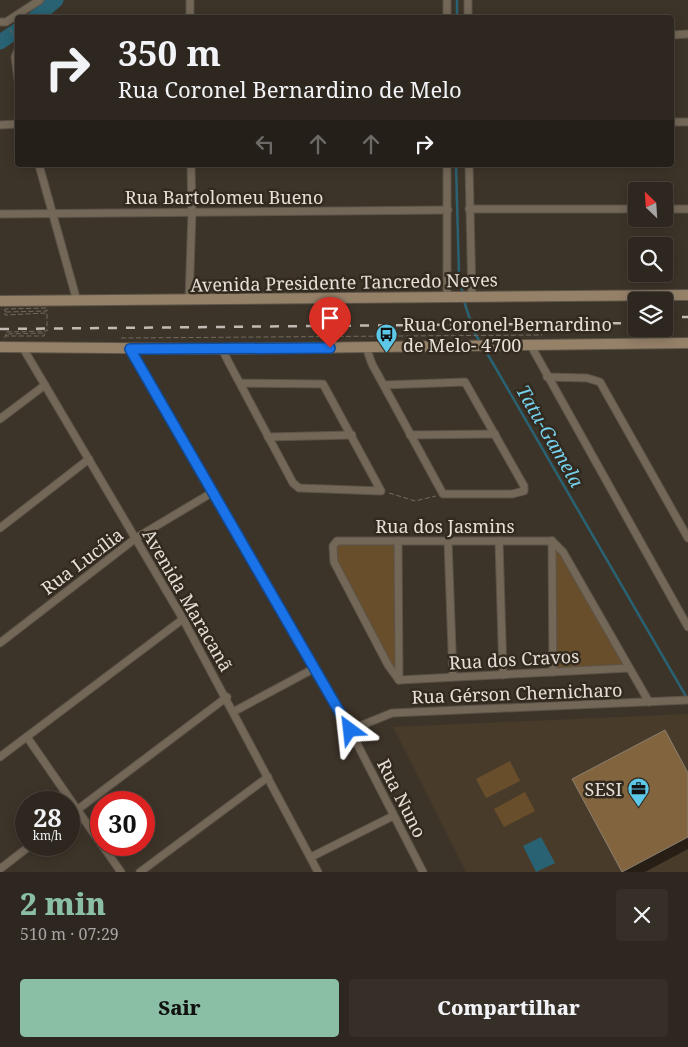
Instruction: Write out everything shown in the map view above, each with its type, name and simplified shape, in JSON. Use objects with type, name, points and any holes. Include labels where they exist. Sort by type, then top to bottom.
[{"type":"main road","name":"Avenida Presidente Tancredo Neves","points":[[0,302],[688,295]]},
{"type":"main road","points":[[0,348],[366,348],[469,340],[494,340],[530,344],[688,343]]},
{"type":"street","points":[[3,22],[40,0]]},
{"type":"street","points":[[190,0],[190,15]]},
{"type":"street","points":[[447,0],[447,15]]},
{"type":"street","points":[[468,0],[468,15]]},
{"type":"street","points":[[674,34],[688,34]]},
{"type":"street","points":[[674,122],[688,122]]},
{"type":"street","points":[[0,125],[15,124]]},
{"type":"street","points":[[40,167],[77,301]]},
{"type":"street","points":[[189,300],[192,213],[191,167]]},
{"type":"street","points":[[448,167],[448,297]]},
{"type":"street","points":[[469,167],[470,297]]},
{"type":"street","points":[[469,209],[628,209]]},
{"type":"street","points":[[673,209],[688,209]]},
{"type":"street","name":"Rua Bartolomeu Bueno","points":[[0,214],[448,210]]},
{"type":"street","points":[[530,344],[688,627]]},
{"type":"street","name":"Avenida Maracanã","points":[[23,348],[136,538],[227,697],[233,712],[317,871]]},
{"type":"street","points":[[366,348],[372,364],[443,494],[519,494],[524,491],[521,481],[465,382],[384,385]]},
{"type":"street","name":"Rua Nuno","points":[[130,349],[350,730],[422,872]]},
{"type":"street","points":[[222,349],[268,437],[294,483],[305,490],[381,490],[329,391],[320,382],[240,383]]},
{"type":"street","points":[[547,377],[595,378],[600,382],[688,538]]},
{"type":"street","points":[[0,419],[46,385]]},
{"type":"street","points":[[410,435],[495,434]]},
{"type":"street","points":[[268,437],[352,435]]},
{"type":"street","points":[[0,528],[89,459]]},
{"type":"street","name":"Rua Lucília","points":[[0,643],[136,538],[213,492]]},
{"type":"street","name":"Rua dos Jasmins","points":[[399,680],[388,665],[334,562],[333,546],[337,541],[552,541]]},
{"type":"street","points":[[398,541],[399,680]]},
{"type":"street","points":[[448,541],[453,677]]},
{"type":"street","points":[[498,541],[503,675]]},
{"type":"street","points":[[552,541],[563,552],[649,702]]},
{"type":"street","points":[[552,541],[553,672]]},
{"type":"street","points":[[0,757],[183,619]]},
{"type":"street","points":[[233,712],[315,668]]},
{"type":"street","name":"Rua dos Cravos","points":[[399,680],[629,668]]},
{"type":"street","points":[[80,808],[227,697]]},
{"type":"street","name":"Rua Gérson Chernicharo","points":[[350,730],[392,713],[688,700]]},
{"type":"street","points":[[27,736],[64,791]]},
{"type":"street","points":[[140,872],[268,777]]},
{"type":"street","points":[[80,814],[90,828]]},
{"type":"street","points":[[311,857],[393,816]]},
{"type":"street","points":[[0,869],[17,856]]},
{"type":"street","points":[[110,856],[121,872]]},
{"type":"path","points":[[3,22],[15,39]]},
{"type":"path","points":[[4,312],[6,312],[39,311],[47,311],[47,308],[5,310],[5,315],[47,313],[47,331],[6,332],[6,336],[44,336],[44,333],[16,334],[6,334],[5,334]]},
{"type":"path","points":[[112,338],[494,340]]},
{"type":"path","points":[[0,339],[43,339]]},
{"type":"path","points":[[381,490],[415,501],[443,494]]},
{"type":"shaded area","points":[[337,541],[397,542],[396,677],[337,562],[335,548]]},
{"type":"shaded area","points":[[553,544],[556,546],[627,667],[556,669]]},
{"type":"shaded area","points":[[688,714],[688,872],[466,872],[393,727]]},
{"type":"shaded area","points":[[510,761],[520,781],[486,798],[476,779]]},
{"type":"shaded area","points":[[525,792],[535,811],[504,827],[494,809]]},
{"type":"water","points":[[541,837],[555,863],[536,872],[523,846]]},
{"type":"building","name":"SESI","points":[[665,730],[688,773],[688,837],[622,872],[572,779]]},
{"type":"waterway","points":[[38,15],[56,0]]},
{"type":"waterway","name":"Tatu-Gamela","points":[[457,0],[457,15]]},
{"type":"waterway","points":[[0,42],[15,32]]},
{"type":"waterway","name":"Tatu-Gamela","points":[[456,167],[459,275],[463,295]]},
{"type":"waterway","name":"Tatu-Gamela","points":[[464,301],[474,332],[480,342]]},
{"type":"waterway","name":"Tatu-Gamela","points":[[484,348],[687,698]]},
{"type":"railway","points":[[673,317],[688,317]]},
{"type":"railway","points":[[0,329],[628,323]]},
{"type":"place","name":"Rua Coronel Bernardino de Melo- 4700","points":[[387,353]]},
{"type":"place","name":"SESI","points":[[638,808]]},
{"type":"route","points":[[330,348],[130,349],[350,730]]}]
